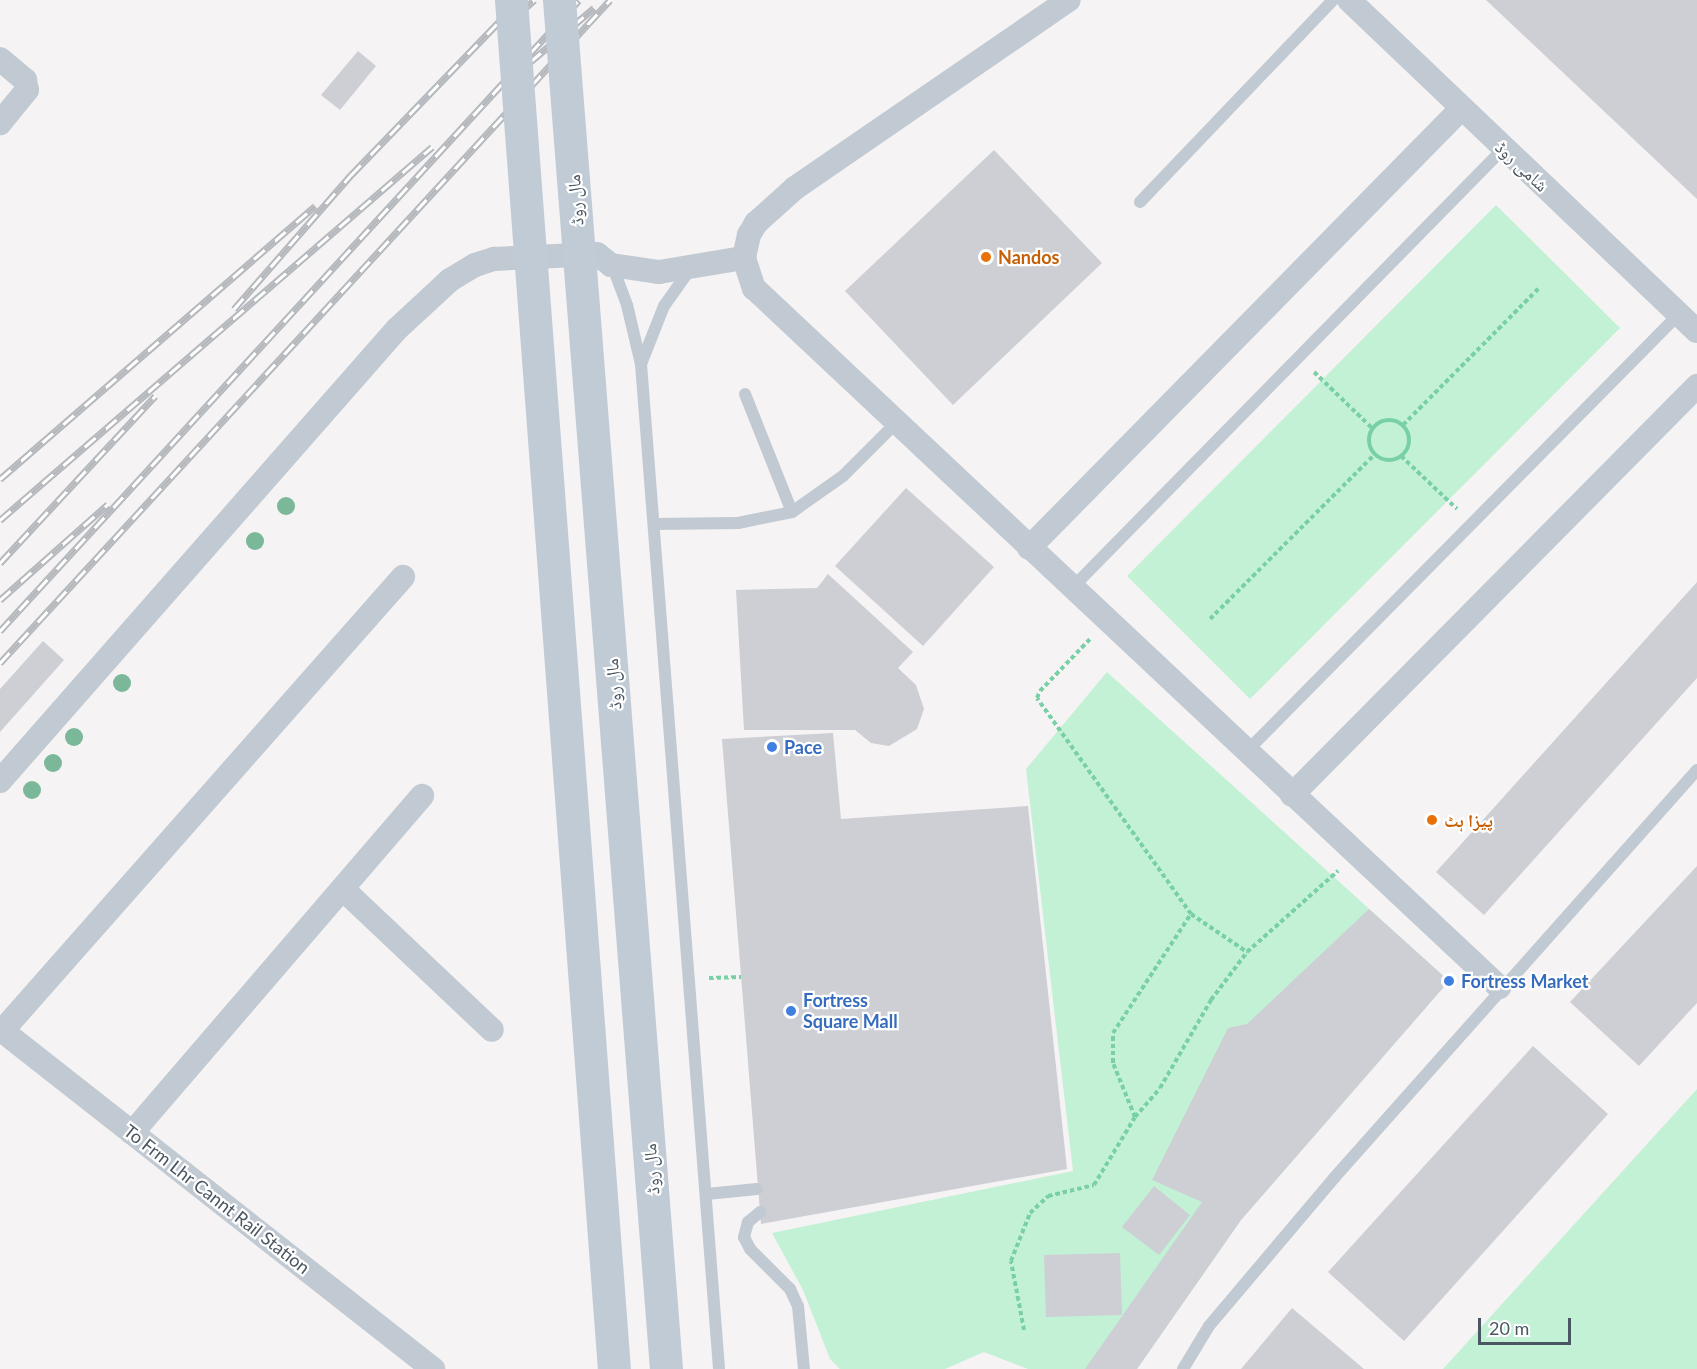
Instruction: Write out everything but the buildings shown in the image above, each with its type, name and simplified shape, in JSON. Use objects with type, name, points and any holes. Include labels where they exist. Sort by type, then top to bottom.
[{"type":"main road","points":[[511,0],[614,1369]]},
{"type":"main road","name":"مال روڈ","points":[[559,0],[666,1369]]},
{"type":"street","points":[[1070,0],[795,188],[756,223],[749,235],[744,258],[754,288],[1071,589],[1499,987]]},
{"type":"street","name":"شامی روڈ","points":[[1349,0],[1697,331]]},
{"type":"street","points":[[0,59],[25,80],[27,90],[0,123]]},
{"type":"street","points":[[1029,548],[1461,109]]},
{"type":"street","points":[[0,781],[433,292],[464,270],[494,259],[597,254],[611,265],[642,271],[691,268],[744,258]]},
{"type":"street","points":[[1292,795],[1697,386]]},
{"type":"street","points":[[1,1030],[403,577]]},
{"type":"street","points":[[132,1133],[345,891],[422,796]]},
{"type":"street","points":[[345,891],[492,1030]]},
{"type":"street","name":"To Frm Lhr Cannt Rail Station","points":[[1,1030],[433,1369]]},
{"type":"lane","points":[[1140,202],[1333,0]]},
{"type":"lane","points":[[1071,589],[1504,148]]},
{"type":"lane","points":[[611,265],[627,305],[641,364],[719,1369]]},
{"type":"lane","points":[[641,364],[664,306],[691,268]]},
{"type":"lane","points":[[1246,752],[1679,314]]},
{"type":"lane","points":[[745,394],[792,512]]},
{"type":"lane","points":[[654,524],[738,523],[792,512],[843,476],[896,423]]},
{"type":"lane","points":[[1183,1369],[1209,1326],[1499,987],[1697,770]]},
{"type":"lane","points":[[707,1194],[757,1189]]},
{"type":"lane","points":[[760,1212],[748,1222],[744,1237],[750,1249],[790,1289],[798,1306],[804,1369]]},
{"type":"path","points":[[1403,425],[1538,289]]},
{"type":"path","points":[[1299,356],[1372,428]]},
{"type":"path","points":[[1387,419],[1403,425],[1409,441],[1401,456],[1385,460],[1375,454],[1369,444],[1372,428],[1387,419]]},
{"type":"path","points":[[1210,619],[1375,454]]},
{"type":"path","points":[[1401,456],[1472,524]]},
{"type":"path","points":[[1107,621],[1040,691],[1037,698],[1191,914],[1247,952]]},
{"type":"path","points":[[1024,1330],[1011,1261],[1030,1213],[1048,1196],[1094,1185],[1135,1117],[1160,1088],[1211,1000],[1247,952],[1357,855]]},
{"type":"path","points":[[1135,1117],[1113,1064],[1113,1033],[1191,914]]},
{"type":"path","points":[[690,979],[741,976]]},
{"type":"green space","points":[[1496,205],[1620,328],[1250,699],[1127,576]]},
{"type":"green space","points":[[1107,672],[1449,981],[1241,1220],[1137,1369],[1028,1369],[984,1352],[945,1369],[840,1369],[830,1359],[803,1290],[772,1233],[1073,1171],[1026,769]]},
{"type":"green space","points":[[1697,1089],[1697,1369],[1443,1369]]},
{"type":"railway","points":[[234,309],[351,175],[520,0]]},
{"type":"railway","points":[[512,20],[534,0]]},
{"type":"railway","points":[[0,631],[579,0]]},
{"type":"railway","points":[[0,663],[610,0]]},
{"type":"railway","points":[[530,62],[594,8]]},
{"type":"railway","points":[[0,520],[432,147]]},
{"type":"railway","points":[[0,479],[315,206]]},
{"type":"railway","points":[[0,563],[155,396]]},
{"type":"railway","points":[[0,600],[108,504]]},
{"type":"place","name":"Nandos","points":[[986,257]]},
{"type":"place","name":"Pace","points":[[772,747]]},
{"type":"place","name":"پیزا ہٹ","points":[[1432,820]]},
{"type":"place","name":"Fortress Market","points":[[1449,981]]},
{"type":"place","name":"Fortress Square Mall","points":[[791,1011]]}]
